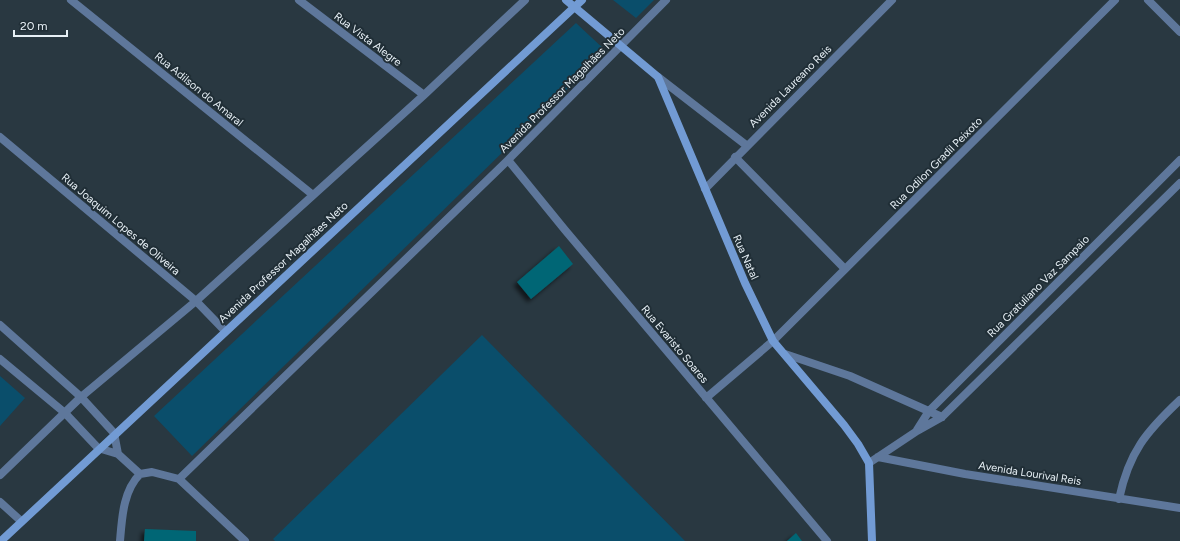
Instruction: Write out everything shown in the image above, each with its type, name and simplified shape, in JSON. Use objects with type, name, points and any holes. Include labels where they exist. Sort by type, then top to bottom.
[{"type":"main road","name":"Rua Natal","points":[[566,0],[622,45],[658,77],[705,189],[773,340],[858,444],[869,464],[872,541]]},
{"type":"main road","name":"Avenida Professor Magalhães Neto","points":[[1,541],[20,521],[114,433],[582,0]]},
{"type":"street","name":"Rua Adilson do Amaral","points":[[70,0],[313,195]]},
{"type":"street","name":"Rua Vista Alegre","points":[[299,0],[424,95]]},
{"type":"street","points":[[0,475],[81,397],[196,301],[424,95],[525,0]]},
{"type":"street","name":"Avenida Professor Magalhães Neto","points":[[179,479],[508,160],[666,0]]},
{"type":"street","name":"Avenida Laureano Reis","points":[[705,189],[746,145],[892,0]]},
{"type":"street","name":"Rua Odilon Gradil Peixoto","points":[[706,398],[773,340],[1115,0]]},
{"type":"street","points":[[1148,0],[1180,32]]},
{"type":"street","points":[[658,77],[746,145]]},
{"type":"street","name":"Rua Joaquim Lopes de Oliveira","points":[[0,137],[196,301],[225,331]]},
{"type":"street","points":[[736,157],[845,269]]},
{"type":"street","name":"Rua Evaristo Soares","points":[[508,160],[565,230],[827,541]]},
{"type":"street","name":"Rua Gratuliano Vaz Sampaio","points":[[917,431],[930,411],[1180,160]]},
{"type":"street","name":"Rua Gratuliano Vaz Sampaio","points":[[869,464],[917,431],[942,418],[1180,183]]},
{"type":"street","points":[[1101,238],[1112,249]]},
{"type":"street","points":[[0,325],[81,397],[114,433],[118,454]]},
{"type":"street","points":[[785,354],[850,376],[930,411],[942,418]]},
{"type":"street","points":[[0,359],[65,413],[98,448],[118,454],[140,474]]},
{"type":"street","points":[[1119,498],[1124,475],[1140,442],[1158,420],[1180,400]]},
{"type":"street","name":"Avenida Lourival Reis","points":[[878,457],[965,474],[1180,508]]},
{"type":"street","points":[[120,541],[123,511],[128,491],[140,474],[152,472],[179,479],[245,541]]},
{"type":"street","points":[[0,502],[20,521]]},
{"type":"shaded area","points":[[613,0],[654,0],[636,18]]},
{"type":"shaded area","points":[[576,23],[606,51],[192,456],[154,416]]},
{"type":"shaded area","points":[[482,335],[685,541],[275,541],[273,539]]},
{"type":"shaded area","points":[[0,376],[25,398],[0,426]]},
{"type":"building","points":[[559,246],[573,264],[531,299],[517,282]]},
{"type":"building","points":[[145,529],[196,531],[196,541],[144,541]]},
{"type":"building","points":[[796,533],[802,541],[787,541]]}]
